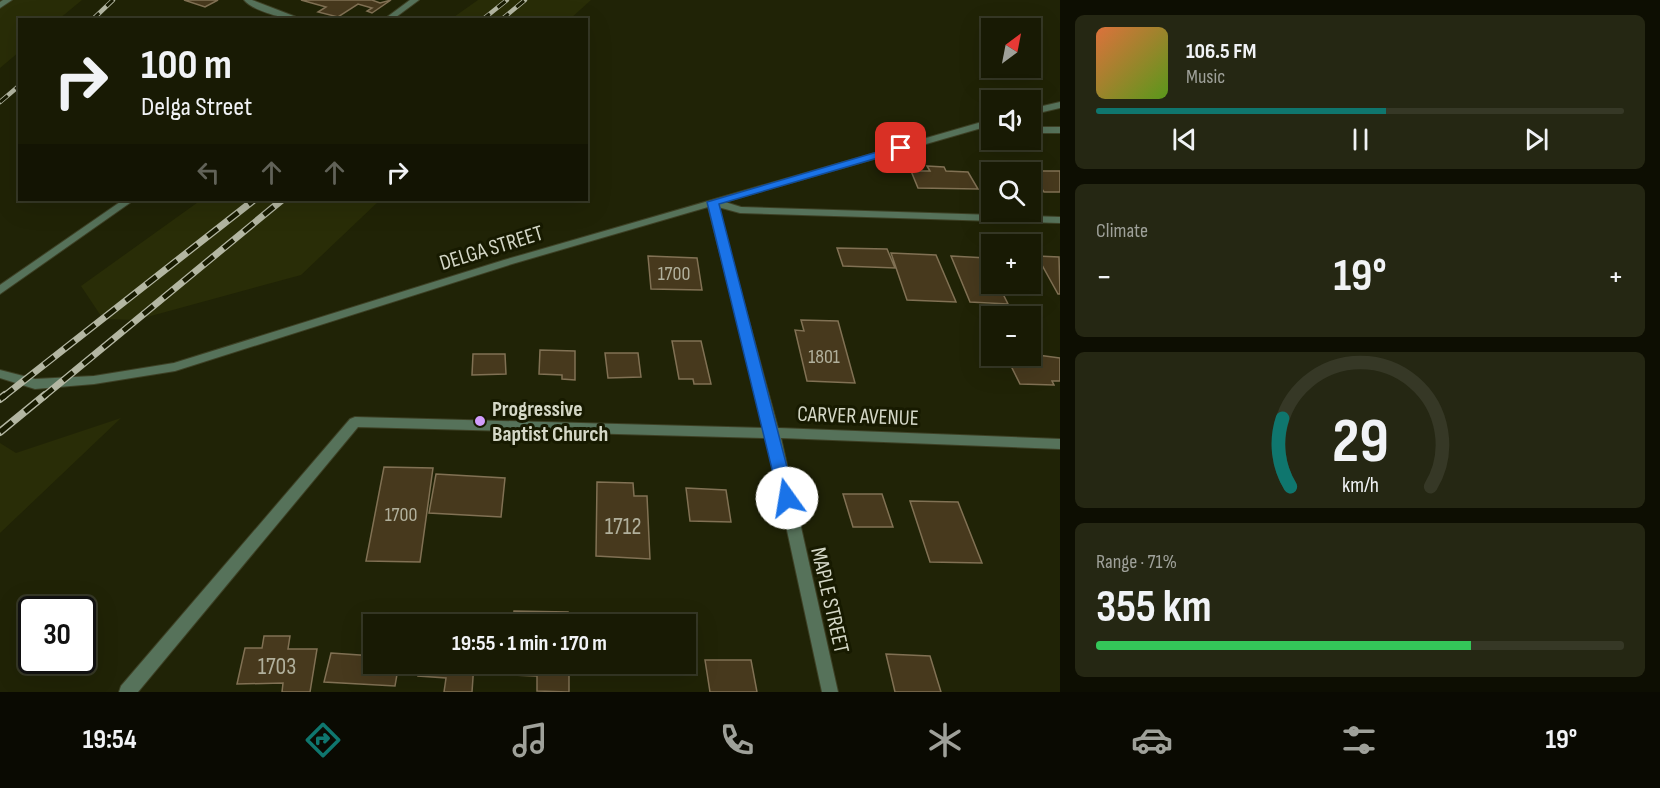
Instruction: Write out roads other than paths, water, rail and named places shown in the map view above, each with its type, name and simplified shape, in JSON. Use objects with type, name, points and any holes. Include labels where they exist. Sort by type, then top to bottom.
[{"type":"street","points":[[0,6],[8,0]]},
{"type":"street","points":[[248,0],[252,4],[295,18]]},
{"type":"street","points":[[389,18],[414,0]]},
{"type":"street","points":[[1041,109],[1060,105]]},
{"type":"street","name":"DELGA STREET","points":[[0,374],[35,384],[94,380],[175,367],[508,262],[981,125]]},
{"type":"street","points":[[1041,130],[1060,130]]},
{"type":"street","points":[[0,290],[128,201]]},
{"type":"street","points":[[712,202],[740,210],[1060,220]]},
{"type":"street","name":"MAPLE STREET","points":[[712,202],[773,433],[830,692]]},
{"type":"street","name":"CARVER AVENUE","points":[[127,692],[355,422],[773,433],[1060,444]]},
{"type":"railway","points":[[94,18],[113,0]]},
{"type":"railway","points":[[484,18],[507,0]]},
{"type":"railway","points":[[503,18],[525,0]]},
{"type":"railway","points":[[0,102],[18,87]]},
{"type":"railway","points":[[3,397],[253,201]]},
{"type":"railway","points":[[43,397],[281,201]]},
{"type":"railway","points":[[0,399],[5,395]]},
{"type":"railway","points":[[0,432],[45,395]]},
{"type":"place","name":"Progressive Baptist Church","points":[[480,421]]}]
